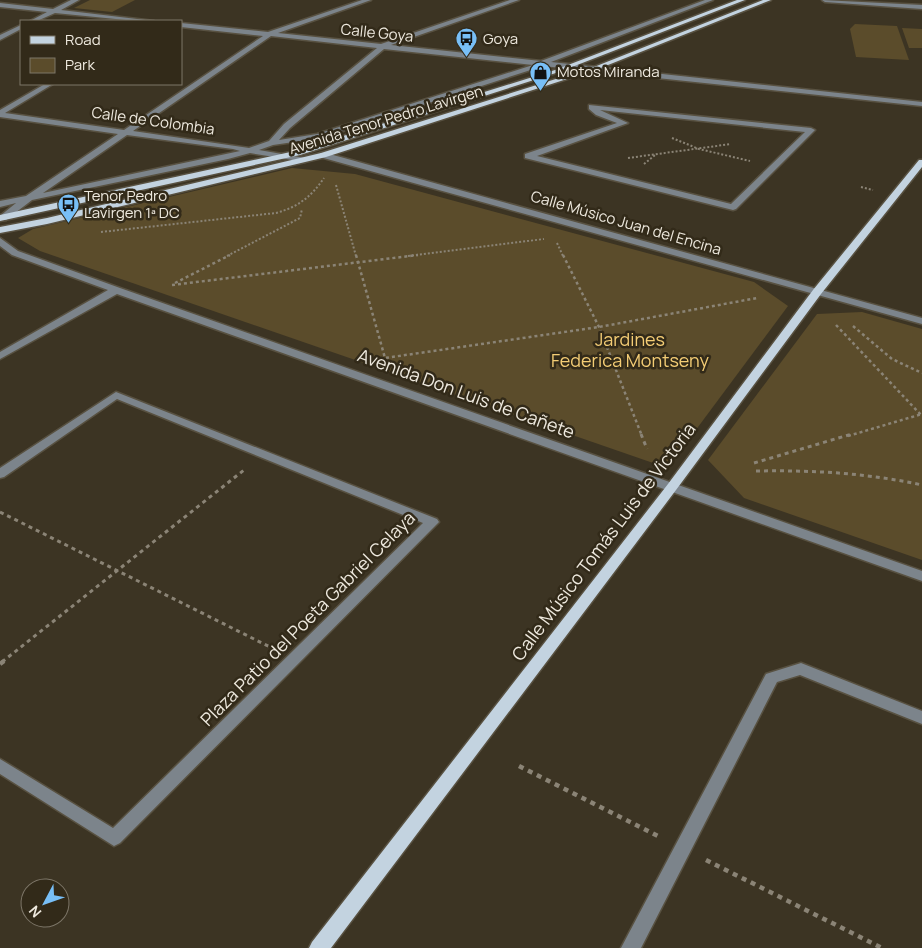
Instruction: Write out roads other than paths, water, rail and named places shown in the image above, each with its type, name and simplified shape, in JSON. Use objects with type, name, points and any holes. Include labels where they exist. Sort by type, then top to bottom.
[{"type":"main road","name":"Avenida Tenor Pedro Lavirgen","points":[[2,218],[281,156],[571,66],[742,0]]},
{"type":"main road","name":"Avenida Tenor Pedro Lavirgen","points":[[0,230],[47,221],[323,154],[596,68],[768,0]]},
{"type":"main road","name":"Calle Músico Tomás Luis de Victoria","points":[[319,948],[672,487],[817,292],[922,162]]},
{"type":"street","points":[[35,20],[76,0]]},
{"type":"street","points":[[2,218],[270,34],[368,0]]},
{"type":"street","points":[[272,143],[287,126],[383,46],[516,0]]},
{"type":"street","points":[[0,204],[252,151],[272,143],[318,136],[517,73],[710,0]]},
{"type":"street","points":[[825,0],[922,7]]},
{"type":"street","points":[[0,5],[142,20]]},
{"type":"street","name":"Calle Goya","points":[[182,24],[922,104]]},
{"type":"street","points":[[0,38],[20,28]]},
{"type":"street","points":[[0,114],[48,85]]},
{"type":"street","points":[[899,101],[922,114]]},
{"type":"street","points":[[592,107],[811,130],[775,166],[733,207],[528,156],[624,122],[599,113],[592,107]]},
{"type":"street","name":"Calle de Colombia","points":[[0,114],[129,131],[302,160]]},
{"type":"street","name":"Calle Músico Juan del Encina","points":[[323,154],[922,321]]},
{"type":"street","name":"Avenida Don Luis de Cañete","points":[[0,242],[15,253],[116,290],[922,576]]},
{"type":"street","points":[[0,356],[116,290]]},
{"type":"street","name":"Plaza Patio del Poeta Gabriel Celaya","points":[[0,474],[116,395],[432,522],[114,838],[0,766]]},
{"type":"street","points":[[630,948],[771,678],[801,669],[922,718]]},
{"type":"place","name":"Goya","points":[[467,58]]},
{"type":"place","name":"Motos Miranda","points":[[541,91]]},
{"type":"place","name":"Tenor Pedro Lavirgen 1ª DC","points":[[68,224]]},
{"type":"park label","name":"Jardines Federica Montseny","points":[[630,350]]}]
